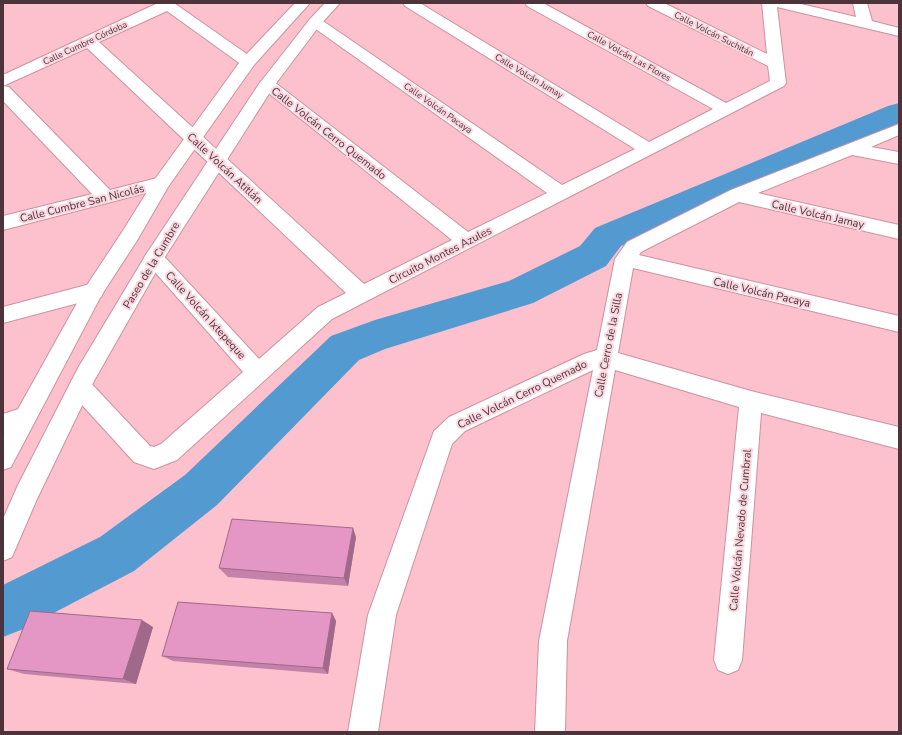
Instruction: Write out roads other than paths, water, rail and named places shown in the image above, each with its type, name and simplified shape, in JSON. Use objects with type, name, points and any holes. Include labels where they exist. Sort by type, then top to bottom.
[{"type":"street","points":[[3,458],[94,291],[131,234],[161,183],[248,62],[303,3]]},
{"type":"street","name":"Paseo de la Cumbre","points":[[3,548],[27,493],[80,387],[154,258],[267,84],[315,22],[333,3]]},
{"type":"street","name":"Calle Volcán Jumay","points":[[410,3],[648,149]]},
{"type":"street","name":"Calle Volcán Las Flores","points":[[532,3],[725,109]]},
{"type":"street","name":"Calle Volcán Suchitán","points":[[653,3],[776,64]]},
{"type":"street","name":"Circuito Montes Azules","points":[[80,387],[142,454],[154,458],[169,452],[325,313],[778,82],[769,3]]},
{"type":"street","points":[[779,3],[899,32]]},
{"type":"street","points":[[860,3],[865,24]]},
{"type":"street","points":[[166,4],[248,62]]},
{"type":"street","name":"Calle Cumbre Córdoba","points":[[3,81],[166,4]]},
{"type":"street","name":"Calle Volcán Pacaya","points":[[315,22],[560,194]]},
{"type":"street","name":"Calle Volcán Atitlán","points":[[88,41],[362,295]]},
{"type":"street","name":"Calle Volcán Cerro Quemado","points":[[267,84],[466,241]]},
{"type":"street","points":[[3,92],[105,196]]},
{"type":"street","points":[[625,259],[634,247],[737,195],[899,129]]},
{"type":"street","points":[[852,149],[899,158]]},
{"type":"street","name":"Calle Cumbre San Nicolás","points":[[3,222],[161,183]]},
{"type":"street","name":"Calle Volcán Jamay","points":[[737,195],[899,232]]},
{"type":"street","name":"Calle Volcán Ixtepeque","points":[[154,258],[258,373]]},
{"type":"street","name":"Calle Volcán Pacaya","points":[[625,259],[899,324]]},
{"type":"street","name":"Calle Cerro de la Silla","points":[[550,732],[552,641],[625,259]]},
{"type":"street","points":[[3,315],[94,291]]},
{"type":"street","name":"Calle Volcán Cerro Quemado","points":[[363,732],[382,615],[442,438],[457,424],[592,360],[606,358],[751,401],[899,438]]},
{"type":"street","name":"Calle Volcán Nevado de Cumbral","points":[[728,660],[751,401]]},
{"type":"street","points":[[3,424],[25,417]]},
{"type":"waterway","points":[[3,612],[117,554],[201,490],[345,348],[375,336],[520,293],[593,256],[608,237],[899,113]]}]
